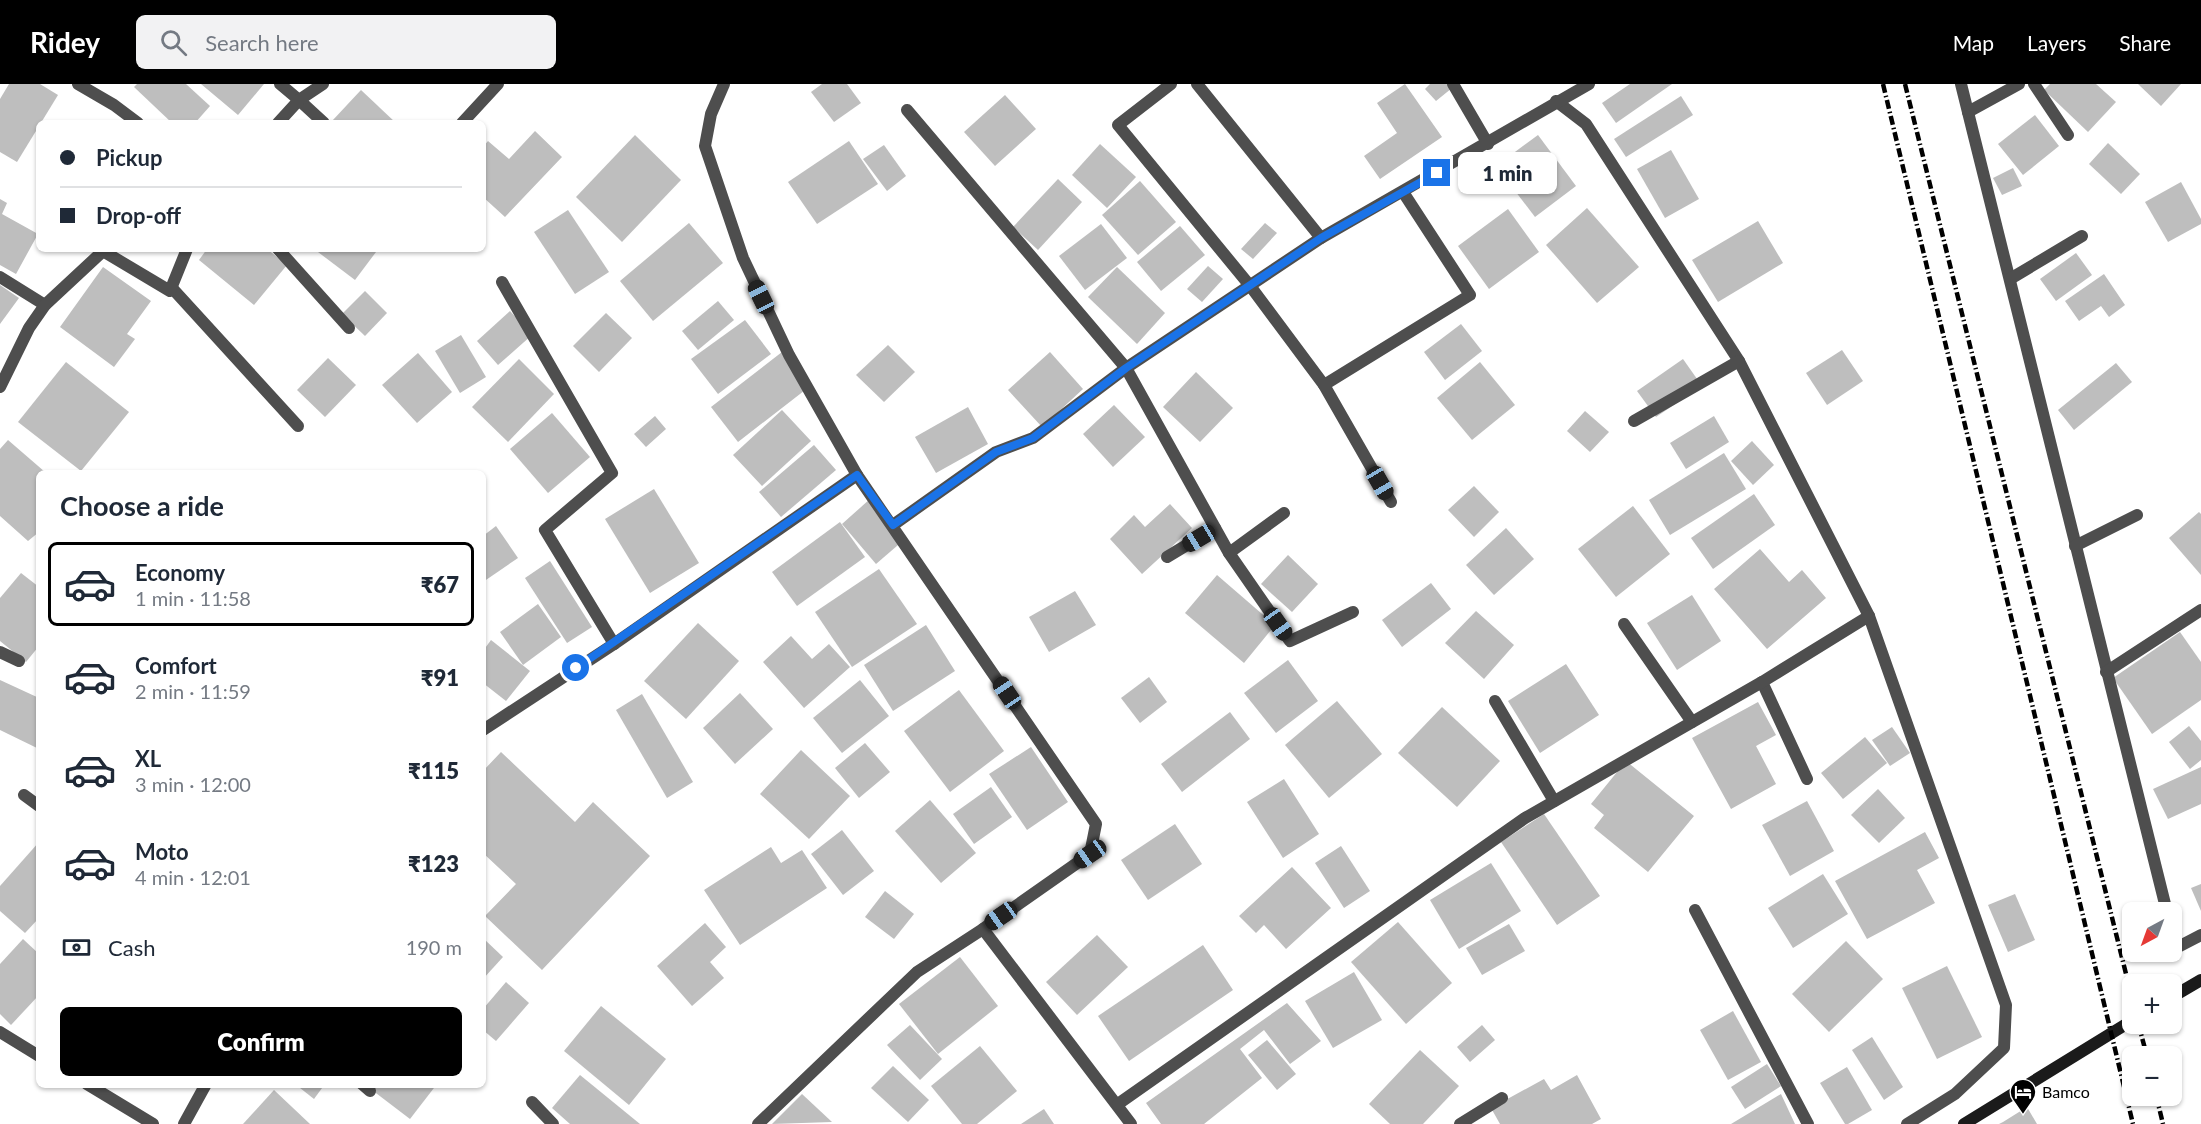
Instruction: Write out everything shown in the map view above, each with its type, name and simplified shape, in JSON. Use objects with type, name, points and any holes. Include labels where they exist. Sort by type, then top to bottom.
[{"type":"main road","points":[[2182,991],[2201,980]]},
{"type":"main road","points":[[1964,1124],[2122,1027]]},
{"type":"street","points":[[78,84],[114,105],[134,120]]},
{"type":"street","points":[[279,84],[321,120]]},
{"type":"street","points":[[281,120],[299,100],[322,84]]},
{"type":"street","points":[[465,120],[498,84]]},
{"type":"street","points":[[724,84],[711,114],[705,146],[743,258],[789,355],[857,475],[1096,824],[1090,854],[917,972],[758,1124]]},
{"type":"street","points":[[1171,84],[1118,125],[1251,287],[1324,385],[1391,502]]},
{"type":"street","points":[[1197,84],[1321,238]]},
{"type":"street","points":[[1453,84],[1488,144]]},
{"type":"street","points":[[893,525],[996,452],[1033,438],[1126,368],[1251,287],[1321,238],[1589,84]]},
{"type":"street","points":[[1961,84],[2164,902]]},
{"type":"street","points":[[1968,112],[2019,84]]},
{"type":"street","points":[[2034,84],[2068,135]]},
{"type":"street","points":[[1556,101],[1586,124],[1739,361],[1869,616],[2007,1005],[2004,1048],[1955,1094],[1907,1124]]},
{"type":"street","points":[[907,110],[1126,368],[1229,553],[1290,642],[1353,612]]},
{"type":"street","points":[[1324,385],[1470,295],[1403,192]]},
{"type":"street","points":[[2010,279],[2082,236]]},
{"type":"street","points":[[0,387],[29,328],[45,305],[102,252]]},
{"type":"street","points":[[105,252],[170,291],[186,252]]},
{"type":"street","points":[[281,252],[349,328]]},
{"type":"street","points":[[0,277],[45,305]]},
{"type":"street","points":[[502,282],[612,473],[545,530],[614,644]]},
{"type":"street","points":[[172,288],[298,426]]},
{"type":"street","points":[[1634,421],[1739,361]]},
{"type":"street","points":[[486,727],[614,644],[857,475]]},
{"type":"street","points":[[1229,553],[1284,513]]},
{"type":"street","points":[[2075,546],[2137,515]]},
{"type":"street","points":[[1167,557],[1215,528]]},
{"type":"street","points":[[2106,672],[2201,610]]},
{"type":"street","points":[[1118,1104],[1525,818],[1762,682],[1869,616]]},
{"type":"street","points":[[1624,624],[1692,722]]},
{"type":"street","points":[[0,652],[19,661]]},
{"type":"street","points":[[1762,682],[1807,779]]},
{"type":"street","points":[[1495,701],[1554,801]]},
{"type":"street","points":[[24,795],[36,804]]},
{"type":"street","points":[[1695,910],[1808,1124]]},
{"type":"street","points":[[983,929],[1131,1124]]},
{"type":"street","points":[[2182,945],[2201,935]]},
{"type":"street","points":[[0,1032],[36,1054]]},
{"type":"street","points":[[94,1088],[153,1124]]},
{"type":"street","points":[[184,1124],[204,1088]]},
{"type":"street","points":[[1460,1124],[1502,1098]]},
{"type":"street","points":[[532,1102],[553,1124]]},
{"type":"building","points":[[9,84],[40,84],[58,95],[43,120],[36,120],[36,131],[17,162],[0,152],[0,99]]},
{"type":"building","points":[[137,84],[186,84],[210,106],[198,120],[169,120],[134,87]]},
{"type":"building","points":[[201,84],[264,84],[238,115]]},
{"type":"building","points":[[822,84],[847,84],[861,103],[834,122],[811,92]]},
{"type":"building","points":[[1405,84],[1442,137],[1380,179],[1364,156],[1397,133],[1377,103]]},
{"type":"building","points":[[1430,84],[1457,84],[1436,101],[1425,89]]},
{"type":"building","points":[[1630,84],[1672,84],[1616,123],[1602,103]]},
{"type":"building","points":[[2050,84],[2096,84],[2116,102],[2088,132],[2044,90]]},
{"type":"building","points":[[2138,84],[2181,84],[2161,106]]},
{"type":"building","points":[[361,90],[393,120],[333,120]]},
{"type":"building","points":[[1005,95],[1036,129],[995,166],[964,132]]},
{"type":"building","points":[[1681,96],[1693,115],[1626,157],[1614,139]]},
{"type":"building","points":[[2035,115],[2059,146],[2023,175],[1998,144]]},
{"type":"building","points":[[535,131],[562,157],[505,217],[486,200],[486,143],[488,141],[509,159]]},
{"type":"building","points":[[635,135],[681,180],[622,242],[576,197]]},
{"type":"building","points":[[1538,135],[1576,186],[1535,217],[1496,166]]},
{"type":"building","points":[[849,141],[878,184],[817,224],[788,182]]},
{"type":"building","points":[[2108,143],[2140,174],[2121,194],[2089,164]]},
{"type":"building","points":[[1100,144],[1136,177],[1107,208],[1072,175]]},
{"type":"building","points":[[884,145],[906,176],[887,191],[863,159]]},
{"type":"building","points":[[1671,150],[1699,199],[1665,218],[1637,169]]},
{"type":"building","points":[[2013,168],[2022,186],[2002,195],[1993,178]]},
{"type":"building","points":[[1058,179],[1082,202],[1038,250],[1013,227]]},
{"type":"building","points":[[1140,181],[1176,222],[1138,255],[1102,215]]},
{"type":"building","points":[[2181,182],[2201,219],[2201,224],[2168,242],[2145,202]]},
{"type":"building","points":[[0,199],[7,203],[2,214],[36,233],[36,238],[16,274],[0,265]]},
{"type":"building","points":[[1587,208],[1639,267],[1597,303],[1546,245]]},
{"type":"building","points":[[1508,209],[1539,252],[1489,289],[1458,246]]},
{"type":"building","points":[[568,210],[609,272],[575,294],[534,232]]},
{"type":"building","points":[[1758,221],[1783,263],[1718,302],[1692,260]]},
{"type":"building","points":[[689,223],[723,263],[653,321],[620,281]]},
{"type":"building","points":[[1265,223],[1277,233],[1253,259],[1241,249]]},
{"type":"building","points":[[1101,224],[1127,258],[1085,290],[1059,256]]},
{"type":"building","points":[[1180,226],[1205,255],[1161,291],[1137,262]]},
{"type":"building","points":[[205,252],[271,252],[287,265],[254,305],[199,260]]},
{"type":"building","points":[[318,252],[376,252],[355,280]]},
{"type":"building","points":[[2076,253],[2092,275],[2056,301],[2040,279]]},
{"type":"building","points":[[1208,266],[1223,279],[1202,302],[1187,289]]},
{"type":"building","points":[[103,267],[151,301],[127,334],[135,339],[114,367],[60,327]]},
{"type":"building","points":[[1117,267],[1165,313],[1137,344],[1088,297]]},
{"type":"building","points":[[2104,274],[2125,305],[2109,317],[2101,306],[2079,321],[2065,301]]},
{"type":"building","points":[[0,285],[19,298],[0,324]]},
{"type":"building","points":[[365,291],[387,313],[365,336],[342,314]]},
{"type":"building","points":[[718,301],[734,320],[698,350],[682,331]]},
{"type":"building","points":[[510,311],[532,335],[498,365],[477,341]]},
{"type":"building","points":[[606,313],[632,338],[599,372],[573,346]]},
{"type":"building","points":[[745,320],[771,354],[718,394],[691,359]]},
{"type":"building","points":[[1461,324],[1482,351],[1445,380],[1424,352]]},
{"type":"building","points":[[461,335],[486,377],[460,393],[435,351]]},
{"type":"building","points":[[888,345],[915,372],[884,402],[856,375]]},
{"type":"building","points":[[1842,350],[1863,381],[1827,405],[1806,373]]},
{"type":"building","points":[[782,352],[809,387],[738,442],[711,407]]},
{"type":"building","points":[[1050,352],[1083,389],[1042,427],[1008,390]]},
{"type":"building","points":[[418,353],[452,392],[417,423],[382,385]]},
{"type":"building","points":[[328,358],[356,385],[325,417],[297,390]]},
{"type":"building","points":[[519,359],[554,394],[508,442],[472,407]]},
{"type":"building","points":[[1683,359],[1702,386],[1656,417],[1637,391]]},
{"type":"building","points":[[66,362],[129,412],[82,470],[18,422]]},
{"type":"building","points":[[1480,362],[1515,405],[1472,440],[1437,398]]},
{"type":"building","points":[[2116,363],[2132,382],[2074,430],[2058,410]]},
{"type":"building","points":[[1196,372],[1233,408],[1200,442],[1163,407]]},
{"type":"building","points":[[1114,405],[1145,437],[1113,467],[1083,434]]},
{"type":"building","points":[[968,407],[988,444],[936,473],[915,437]]},
{"type":"building","points":[[782,410],[811,441],[762,486],[733,455]]},
{"type":"building","points":[[1585,411],[1609,432],[1590,452],[1567,431]]},
{"type":"building","points":[[552,413],[590,457],[548,493],[510,449]]},
{"type":"building","points":[[655,416],[666,429],[646,447],[634,434]]},
{"type":"building","points":[[1714,416],[1729,442],[1686,469],[1670,443]]},
{"type":"building","points":[[8,440],[43,470],[36,470],[36,534],[28,541],[0,516],[0,449]]},
{"type":"building","points":[[1752,441],[1774,465],[1753,485],[1731,461]]},
{"type":"building","points":[[814,445],[836,470],[781,517],[759,492]]},
{"type":"building","points":[[1724,453],[1746,489],[1670,535],[1649,500]]},
{"type":"building","points":[[1474,486],[1499,512],[1474,537],[1448,510]]},
{"type":"building","points":[[654,489],[699,563],[650,593],[605,519]]},
{"type":"building","points":[[1754,494],[1775,525],[1713,569],[1691,538]]},
{"type":"building","points":[[870,499],[905,539],[876,564],[842,524]]},
{"type":"building","points":[[1170,504],[1192,528],[1142,574],[1110,539],[1134,515],[1145,527]]},
{"type":"building","points":[[1633,506],[1670,554],[1616,597],[1578,549]]},
{"type":"building","points":[[2199,512],[2201,514],[2201,575],[2169,538]]},
{"type":"building","points":[[840,522],[865,557],[797,606],[772,572]]},
{"type":"building","points":[[496,526],[518,558],[486,580],[486,534]]},
{"type":"building","points":[[1506,528],[1534,559],[1494,595],[1466,565]]},
{"type":"building","points":[[1760,549],[1789,582],[1802,570],[1826,598],[1767,649],[1714,589]]},
{"type":"building","points":[[1288,555],[1318,584],[1292,612],[1261,584]]},
{"type":"building","points":[[550,561],[592,627],[567,643],[525,578]]},
{"type":"building","points":[[879,569],[917,624],[852,667],[815,612]]},
{"type":"building","points":[[21,573],[36,585],[36,650],[26,662],[0,641],[0,598]]},
{"type":"building","points":[[1217,575],[1275,625],[1244,663],[1185,613]]},
{"type":"building","points":[[1431,583],[1451,609],[1402,647],[1382,620]]},
{"type":"building","points":[[1075,591],[1096,625],[1049,652],[1029,617]]},
{"type":"building","points":[[1692,595],[1721,641],[1677,670],[1647,623]]},
{"type":"building","points":[[538,604],[561,637],[523,665],[500,632]]},
{"type":"building","points":[[1476,611],[1514,645],[1484,679],[1445,643]]},
{"type":"building","points":[[698,623],[739,661],[686,719],[644,681]]},
{"type":"building","points":[[926,625],[955,671],[893,711],[864,665]]},
{"type":"building","points":[[2180,632],[2201,662],[2201,700],[2152,734],[2113,678]]},
{"type":"building","points":[[791,636],[812,659],[829,644],[850,667],[804,708],[763,662]]},
{"type":"building","points":[[491,640],[530,671],[506,701],[486,685],[486,647]]},
{"type":"building","points":[[1288,660],[1318,701],[1276,733],[1244,693]]},
{"type":"building","points":[[1566,664],[1599,715],[1540,753],[1508,701]]},
{"type":"building","points":[[1149,677],[1167,702],[1140,723],[1121,698]]},
{"type":"building","points":[[0,680],[36,697],[36,748],[0,730]]},
{"type":"building","points":[[860,680],[889,716],[842,753],[813,718]]},
{"type":"building","points":[[959,690],[1004,751],[950,792],[904,731]]},
{"type":"building","points":[[740,693],[773,729],[735,764],[703,728]]},
{"type":"building","points":[[642,694],[693,782],[667,798],[616,710]]},
{"type":"building","points":[[1337,701],[1382,754],[1329,798],[1285,745]]},
{"type":"building","points":[[1758,702],[1776,735],[1756,746],[1776,784],[1731,809],[1692,738]]},
{"type":"building","points":[[1442,707],[1500,761],[1457,807],[1398,753]]},
{"type":"building","points":[[1230,712],[1250,739],[1182,792],[1161,764]]},
{"type":"building","points":[[2189,726],[2201,741],[2201,760],[2190,769],[2169,742]]},
{"type":"building","points":[[1892,727],[1910,753],[1890,766],[1872,740]]},
{"type":"building","points":[[1865,737],[1887,763],[1843,799],[1821,773]]},
{"type":"building","points":[[865,743],[890,772],[859,798],[835,768]]},
{"type":"building","points":[[1031,747],[1068,802],[1027,830],[989,774]]},
{"type":"building","points":[[801,750],[850,796],[809,839],[760,794]]},
{"type":"building","points":[[501,752],[575,822],[593,802],[650,856],[542,970],[486,917],[516,884],[486,856],[486,768]]},
{"type":"building","points":[[1626,761],[1694,816],[1648,872],[1594,828],[1604,815],[1591,804]]},
{"type":"building","points":[[2201,767],[2201,804],[2168,819],[2153,789]]},
{"type":"building","points":[[1284,779],[1319,834],[1283,858],[1247,802]]},
{"type":"building","points":[[991,787],[1012,817],[974,844],[953,814]]},
{"type":"building","points":[[1878,789],[1905,818],[1879,843],[1851,815]]},
{"type":"building","points":[[930,800],[976,853],[941,883],[895,831]]},
{"type":"building","points":[[1807,801],[1834,851],[1790,876],[1762,825]]},
{"type":"building","points":[[1544,814],[1600,896],[1557,925],[1501,842]]},
{"type":"building","points":[[1175,824],[1202,864],[1148,900],[1121,860]]},
{"type":"building","points":[[842,830],[874,871],[843,895],[811,854]]},
{"type":"building","points":[[1925,832],[1939,858],[1917,870],[1935,903],[1867,939],[1835,881]]},
{"type":"building","points":[[36,845],[36,921],[25,933],[0,911],[0,886]]},
{"type":"building","points":[[1341,846],[1370,891],[1344,908],[1315,863]]},
{"type":"building","points":[[771,847],[781,863],[802,850],[827,888],[740,945],[704,890]]},
{"type":"building","points":[[1491,863],[1521,911],[1459,949],[1430,900]]},
{"type":"building","points":[[1292,867],[1331,908],[1286,949],[1264,925],[1256,933],[1239,916]]},
{"type":"building","points":[[1823,874],[1848,914],[1793,948],[1768,908]]},
{"type":"building","points":[[2201,884],[2201,911],[2191,888]]},
{"type":"building","points":[[885,891],[914,914],[894,939],[865,917]]},
{"type":"building","points":[[2015,894],[2035,940],[2008,952],[1988,905]]},
{"type":"building","points":[[1398,922],[1452,983],[1406,1024],[1351,962]]},
{"type":"building","points":[[705,923],[726,947],[710,962],[724,978],[692,1006],[657,966]]},
{"type":"building","points":[[1509,924],[1525,951],[1482,975],[1466,948]]},
{"type":"building","points":[[1097,935],[1128,967],[1077,1015],[1046,982]]},
{"type":"building","points":[[23,939],[36,951],[36,998],[11,1025],[0,1014],[0,964]]},
{"type":"building","points":[[486,941],[503,957],[486,976]]},
{"type":"building","points":[[1846,941],[1883,979],[1829,1032],[1792,994]]},
{"type":"building","points":[[1203,945],[1233,990],[1129,1061],[1098,1016]]},
{"type":"building","points":[[960,957],[998,1006],[938,1054],[899,1004]]},
{"type":"building","points":[[1947,966],[1982,1037],[1937,1059],[1902,988]]},
{"type":"building","points":[[1354,972],[1382,1020],[1333,1048],[1305,1001]]},
{"type":"building","points":[[506,982],[529,1003],[496,1041],[486,1033],[486,1005]]},
{"type":"building","points":[[1287,1003],[1321,1041],[1290,1064],[1264,1030],[1240,1049],[1262,1078],[1204,1124],[1161,1124],[1146,1103]]},
{"type":"building","points":[[601,1006],[666,1059],[629,1105],[564,1051]]},
{"type":"building","points":[[1733,1011],[1761,1062],[1728,1080],[1700,1030]]},
{"type":"building","points":[[910,1025],[942,1059],[920,1080],[887,1045]]},
{"type":"building","points":[[1482,1025],[1495,1040],[1470,1062],[1457,1047]]},
{"type":"building","points":[[1872,1037],[1903,1087],[1884,1100],[1852,1050]]},
{"type":"building","points":[[1267,1040],[1296,1074],[1277,1090],[1248,1055]]},
{"type":"building","points":[[980,1046],[1017,1091],[977,1124],[962,1124],[931,1086]]},
{"type":"building","points":[[1420,1050],[1459,1086],[1423,1124],[1390,1124],[1369,1104]]},
{"type":"building","points":[[1767,1064],[1781,1086],[1745,1109],[1731,1087]]},
{"type":"building","points":[[893,1066],[929,1100],[908,1122],[871,1088]]},
{"type":"building","points":[[1847,1067],[1872,1110],[1845,1124],[1820,1083]]},
{"type":"building","points":[[580,1075],[640,1124],[570,1124],[552,1108]]},
{"type":"building","points":[[1577,1075],[1601,1119],[1592,1124],[1500,1124],[1491,1108],[1544,1079],[1551,1090]]},
{"type":"building","points":[[300,1088],[322,1088],[314,1099]]},
{"type":"building","points":[[369,1088],[434,1088],[410,1119]]},
{"type":"building","points":[[274,1090],[310,1124],[243,1124]]},
{"type":"building","points":[[802,1094],[832,1122],[772,1124]]},
{"type":"building","points":[[1781,1094],[1795,1124],[1731,1124]]},
{"type":"building","name":"Bamco","points":[[2027,1107],[2037,1124],[1999,1124],[2003,1122]]},
{"type":"building","points":[[1044,1109],[1054,1124],[1021,1124]]},
{"type":"railway","points":[[1883,84],[2133,1124]]},
{"type":"railway","points":[[1905,84],[2126,974]]},
{"type":"railway","points":[[2141,1034],[2144,1046]]},
{"type":"railway","points":[[2159,1106],[2163,1124]]},
{"type":"place","name":"Bamco","points":[[2023,1115]]},
{"type":"route","points":[[576,668],[857,475],[893,525],[996,452],[1033,438],[1126,368],[1251,287],[1321,238],[1437,173]]}]
